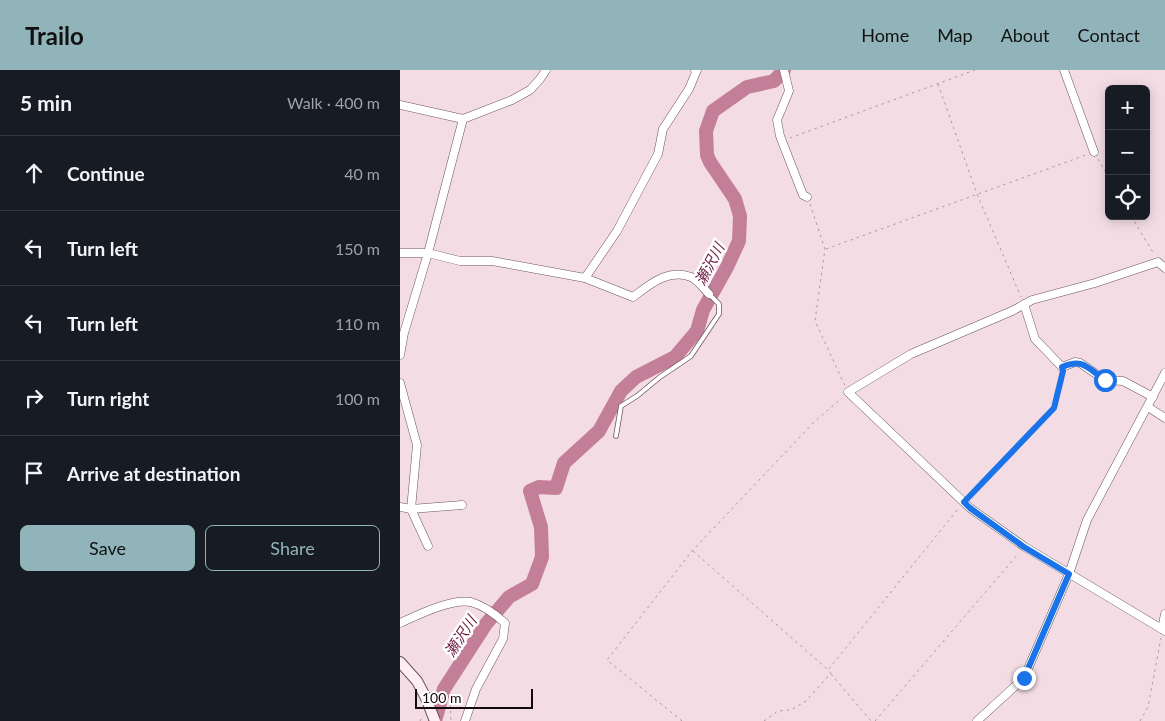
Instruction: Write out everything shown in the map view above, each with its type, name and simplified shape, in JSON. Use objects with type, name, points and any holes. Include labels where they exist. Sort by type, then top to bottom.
[{"type":"main road","points":[[400,662],[417,681],[435,721]]},
{"type":"street","points":[[400,105],[463,119],[512,100],[530,90],[540,80],[546,70]]},
{"type":"street","points":[[585,278],[617,230],[658,154],[663,128],[689,89],[696,70]]},
{"type":"street","points":[[1064,70],[1094,152]]},
{"type":"street","points":[[785,73],[789,91],[777,120],[780,136],[802,195],[807,197]]},
{"type":"street","points":[[400,355],[404,333],[428,253],[463,119]]},
{"type":"street","points":[[400,253],[428,253],[460,262],[492,261],[585,278],[633,297],[654,280],[674,274],[692,278],[709,294]]},
{"type":"street","points":[[1165,268],[1158,262],[1095,283],[1032,300],[910,354],[848,392],[970,508],[1024,547],[1164,630],[1165,614]]},
{"type":"street","points":[[1024,304],[1035,339],[1062,367],[1075,362],[1080,363],[1105,380],[1123,381],[1153,397]]},
{"type":"street","points":[[977,721],[1024,678],[1069,574],[1087,520],[1165,373]]},
{"type":"street","points":[[400,382],[417,445],[411,509],[428,546]]},
{"type":"street","points":[[1148,407],[1165,418]]},
{"type":"street","points":[[400,507],[411,509],[462,505]]},
{"type":"street","points":[[400,623],[457,602],[471,602],[489,609],[505,623],[503,639],[476,689],[465,721]]},
{"type":"lane","points":[[616,436],[622,406],[660,376],[691,356],[706,335],[719,314],[719,304],[709,294]]},
{"type":"path","points":[[788,139],[975,70]]},
{"type":"path","points":[[938,83],[977,194],[1024,304]]},
{"type":"path","points":[[825,249],[1094,152],[1107,175]]},
{"type":"path","points":[[682,721],[607,660],[692,550],[812,423],[848,392],[815,321],[825,249],[807,197]]},
{"type":"path","points":[[1133,220],[1158,262]]},
{"type":"path","points":[[828,670],[964,502],[1054,408],[1063,371],[1062,367]]},
{"type":"path","points":[[875,721],[1024,547]]},
{"type":"path","points":[[692,550],[828,670],[871,721]]},
{"type":"path","points":[[1140,721],[1148,707],[1164,630]]},
{"type":"path","points":[[764,721],[778,711],[791,710],[806,701],[831,673]]},
{"type":"waterway","name":"瀬沢川","points":[[435,721],[444,689],[486,624],[509,597],[532,584],[542,557],[541,527],[530,491],[539,487],[556,488],[564,463],[599,431],[621,391],[636,377],[675,357],[697,331],[703,310],[739,241],[740,216],[735,199],[707,155],[706,131],[713,111],[747,87],[774,81],[784,70]]},
{"type":"route","points":[[1024,678],[1069,574],[1024,547],[964,502],[1054,408],[1063,371],[1062,367],[1075,362],[1080,363],[1105,380]]}]
